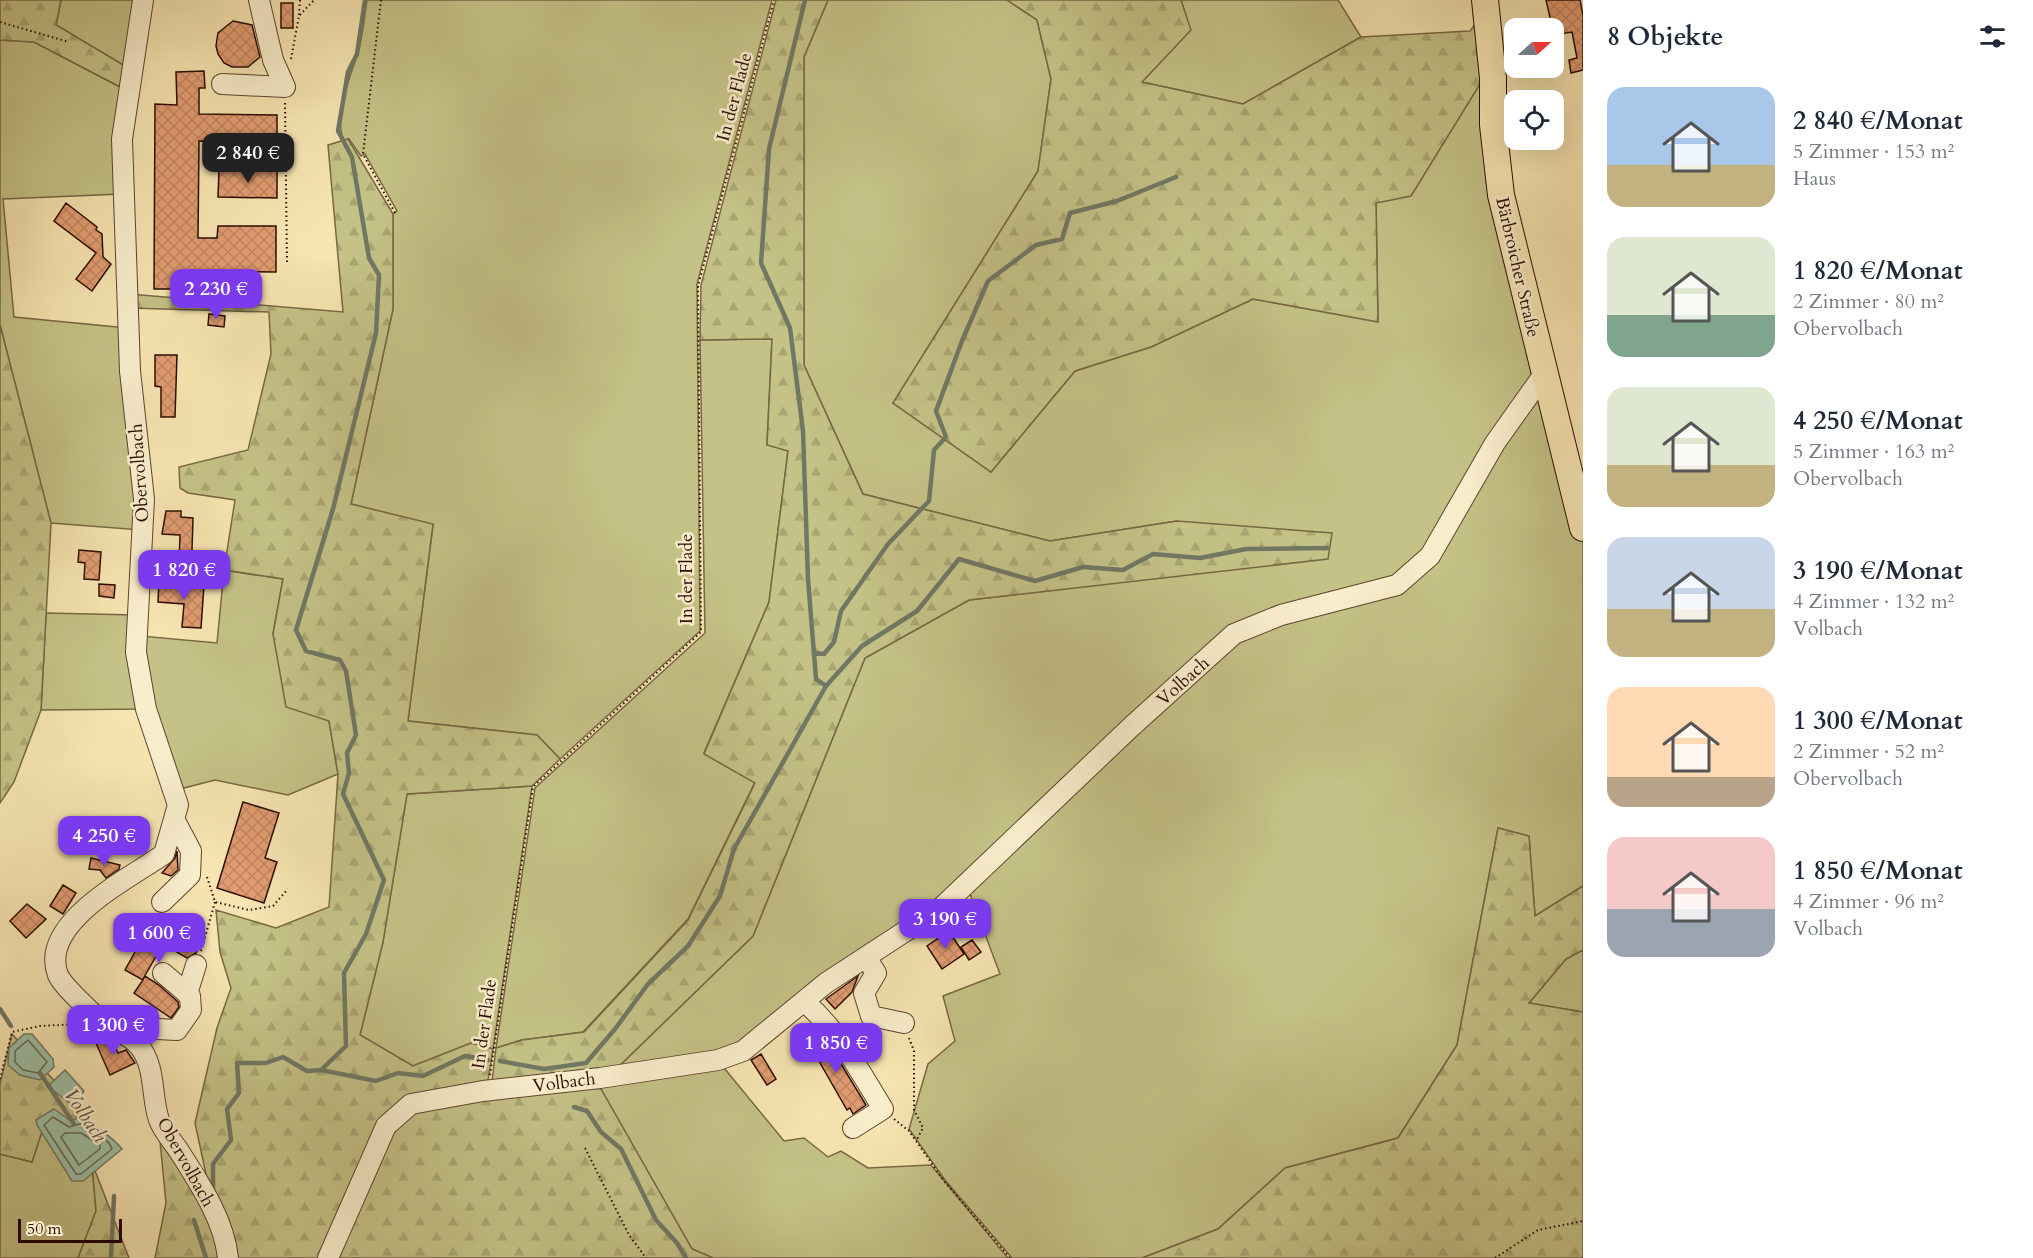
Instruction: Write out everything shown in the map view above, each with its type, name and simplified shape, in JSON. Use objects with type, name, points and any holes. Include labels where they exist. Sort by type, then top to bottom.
[{"type":"main road","name":"Bärbroicher Straße","points":[[1485,0],[1489,23],[1497,173],[1544,374],[1577,486],[1583,528]]},
{"type":"street","name":"Obervolbach","points":[[143,0],[122,139],[130,371],[144,499],[136,652],[146,709],[178,805],[164,854],[80,912],[65,930],[55,951],[59,978],[104,1023],[128,1035],[140,1047],[148,1062],[160,1122],[205,1194],[219,1224],[228,1258]]},
{"type":"street","points":[[222,84],[285,87],[273,60],[260,0]]},
{"type":"street","name":"Volbach","points":[[328,1258],[386,1126],[411,1104],[483,1091],[600,1078],[718,1060],[743,1051],[826,983],[941,908],[1132,726],[1234,634],[1281,615],[1397,585],[1430,556],[1495,443],[1544,374]]},
{"type":"street","points":[[162,902],[190,875],[191,851],[174,819]]},
{"type":"street","points":[[866,957],[876,973],[864,993],[871,1016],[904,1023]]},
{"type":"street","points":[[128,1035],[137,1028],[177,1030],[191,1010],[187,994],[196,965]]},
{"type":"street","points":[[163,973],[187,994]]},
{"type":"street","points":[[805,1002],[824,1018],[839,1037],[883,1109],[853,1128]]},
{"type":"path","points":[[287,263],[285,87],[300,0]]},
{"type":"path","points":[[299,16],[315,0]]},
{"type":"path","points":[[381,0],[363,154],[395,213]]},
{"type":"path","name":"In der Flade","points":[[483,1091],[490,1080],[533,787],[701,632],[698,286],[774,0]]},
{"type":"path","points":[[0,22],[69,42]]},
{"type":"path","points":[[196,965],[214,902],[205,868]]},
{"type":"path","points":[[214,902],[249,910],[273,906],[288,889]]},
{"type":"path","points":[[0,1079],[12,1032],[40,1026],[104,1023]]},
{"type":"path","points":[[904,1023],[914,1051],[914,1110],[923,1128],[916,1141]]},
{"type":"path","points":[[883,1109],[909,1131],[944,1181],[1010,1258]]},
{"type":"path","points":[[585,1148],[629,1235],[646,1258]]},
{"type":"path","points":[[1495,1258],[1538,1230],[1583,1221]]},
{"type":"green space","points":[[0,0],[61,0],[56,25],[130,69],[126,90],[34,42],[0,40]]},
{"type":"green space","points":[[61,0],[140,0],[130,69],[56,25]]},
{"type":"green space","points":[[367,0],[772,0],[697,284],[700,631],[560,759],[537,735],[408,721],[433,525],[351,504],[393,309],[393,214],[397,211],[365,154],[361,156],[349,139],[344,140],[341,131],[341,110],[361,42]]},
{"type":"green space","points":[[776,0],[828,0],[804,57],[804,365],[863,494],[1050,541],[1177,521],[1332,533],[1328,559],[969,600],[865,658],[753,936],[611,1074],[492,1081],[496,1048],[522,1040],[584,1032],[688,920],[755,783],[704,754],[769,602],[788,451],[767,445],[772,339],[700,340],[701,285]]},
{"type":"green space","points":[[828,0],[1007,0],[1037,20],[1051,79],[1038,171],[893,403],[991,472],[1075,371],[1151,347],[1253,299],[1378,321],[1376,203],[1496,58],[1497,184],[1539,371],[1425,555],[1394,583],[1230,633],[940,905],[741,1049],[611,1074],[753,936],[865,658],[969,600],[1328,558],[1177,521],[1050,541],[863,494],[804,365],[804,57]]},
{"type":"green space","points":[[1007,0],[1181,0],[1191,30],[1142,82],[1243,104],[1361,37],[1470,31],[1487,9],[1496,58],[1411,196],[1376,203],[1378,322],[1253,299],[1151,347],[1075,371],[991,472],[893,403],[1038,171],[1051,79],[1037,20]]},
{"type":"green space","points":[[1181,0],[1338,0],[1361,37],[1243,104],[1142,82],[1190,30]]},
{"type":"green space","points":[[0,40],[34,42],[126,90],[122,194],[3,199],[14,317],[127,328],[141,530],[51,523],[0,325]]},
{"type":"green space","points":[[348,139],[393,214],[393,309],[351,504],[433,524],[408,721],[537,735],[560,759],[532,786],[407,794],[383,942],[360,1035],[413,1066],[471,1043],[493,1049],[488,1080],[482,1090],[410,1102],[325,1258],[231,1258],[210,1193],[195,1123],[217,1028],[231,988],[220,952],[216,910],[276,928],[329,907],[338,774],[329,721],[286,707],[273,634],[283,579],[224,570],[235,500],[188,493],[180,488],[179,467],[248,450],[271,354],[269,312],[130,308],[130,294],[343,312],[328,145]]},
{"type":"green space","points":[[0,325],[51,523],[41,710],[14,782],[0,803]]},
{"type":"green space","points":[[772,339],[767,444],[788,451],[769,602],[704,753],[755,782],[688,919],[583,1032],[522,1040],[496,1048],[535,788],[705,633],[700,340]]},
{"type":"green space","points":[[1541,376],[1568,492],[1583,542],[1583,886],[1535,916],[1529,836],[1498,828],[1457,1045],[1398,1138],[1285,1168],[1218,1229],[1142,1258],[1012,1258],[945,1180],[909,1129],[928,1064],[955,1041],[943,996],[1000,974],[967,886],[1236,636],[1398,586]]},
{"type":"green space","points":[[224,570],[283,579],[273,634],[329,721],[338,774],[288,795],[215,780],[176,790],[149,709],[141,636],[217,643]]},
{"type":"green space","points":[[46,613],[135,615],[144,709],[41,710]]},
{"type":"green space","points":[[532,786],[493,1049],[471,1043],[413,1066],[360,1035],[383,942],[407,794]]},
{"type":"green space","points":[[1498,828],[1529,836],[1535,916],[1583,886],[1583,950],[1566,959],[1529,1003],[1583,1012],[1583,1258],[1142,1258],[1218,1229],[1285,1168],[1398,1138],[1457,1045]]},
{"type":"green space","points":[[1583,950],[1583,1012],[1529,1003],[1566,959]]},
{"type":"green space","points":[[12,1034],[76,1105],[77,1124],[45,1122],[32,1162],[0,1154],[0,1084]]},
{"type":"green space","points":[[720,1063],[784,1141],[804,1138],[828,1157],[841,1151],[868,1168],[931,1165],[1008,1258],[713,1258],[692,1249],[597,1082]]},
{"type":"green space","points":[[597,1082],[692,1249],[713,1258],[330,1258],[387,1127],[412,1106]]},
{"type":"green space","points":[[76,1105],[92,1163],[96,1211],[78,1258],[0,1258],[0,1154],[32,1162],[45,1122],[77,1124]]},
{"type":"green space","points":[[159,1131],[203,1195],[226,1258],[155,1258],[166,1203]]},
{"type":"green space","points":[[92,1163],[129,1258],[78,1258],[96,1211]]},
{"type":"water","points":[[24,1034],[32,1034],[53,1059],[54,1067],[40,1080],[20,1075],[8,1065],[9,1048]]},
{"type":"water","points":[[65,1070],[84,1091],[73,1106],[48,1086]]},
{"type":"water","points":[[54,1109],[71,1121],[84,1115],[122,1149],[83,1181],[72,1181],[37,1125],[36,1120]]},
{"type":"building","points":[[1546,0],[1580,0],[1583,15],[1583,70],[1571,73],[1569,60],[1577,58],[1572,32],[1564,33],[1564,18],[1550,18]]},
{"type":"building","points":[[281,3],[293,3],[293,28],[281,28]]},
{"type":"building","points":[[233,21],[252,25],[260,57],[248,67],[232,67],[224,63],[218,54],[216,46],[218,33]]},
{"type":"building","points":[[204,71],[205,88],[199,88],[199,114],[277,115],[277,142],[199,141],[198,238],[217,238],[218,226],[276,226],[276,272],[200,271],[200,289],[154,289],[155,104],[177,105],[176,72]]},
{"type":"building","points":[[219,170],[277,171],[277,198],[218,197]]},
{"type":"building","points":[[66,203],[97,227],[96,230],[102,234],[103,257],[111,264],[92,291],[76,279],[96,253],[54,221]]},
{"type":"building","points":[[209,314],[225,316],[224,327],[208,325]]},
{"type":"building","points":[[155,355],[177,355],[175,417],[161,417],[161,387],[155,386]]},
{"type":"building","points":[[166,511],[181,511],[181,517],[193,518],[192,551],[197,551],[197,562],[179,561],[180,535],[162,534]]},
{"type":"building","points":[[79,550],[101,552],[99,580],[84,579],[85,563],[78,562]]},
{"type":"building","points":[[159,581],[204,585],[201,628],[182,627],[184,604],[158,602]]},
{"type":"building","points":[[99,584],[115,585],[114,598],[99,596]]},
{"type":"building","points":[[243,802],[279,813],[265,858],[277,862],[264,903],[217,888]]},
{"type":"building","points":[[177,851],[178,870],[171,876],[162,873],[175,858]]},
{"type":"building","points":[[91,858],[120,865],[119,869],[106,878],[100,870],[89,869]]},
{"type":"building","points":[[63,885],[76,893],[63,914],[50,906]]},
{"type":"building","points":[[27,904],[46,919],[26,938],[10,921]]},
{"type":"building","points":[[153,920],[201,944],[196,953],[187,958],[163,944],[143,979],[145,976],[159,985],[178,1002],[179,1007],[171,1018],[134,993],[143,980],[125,970]]},
{"type":"building","points":[[949,931],[964,954],[942,969],[927,946]]},
{"type":"building","points":[[972,940],[981,952],[969,960],[961,947]]},
{"type":"building","points":[[858,976],[852,992],[835,1009],[826,999]]},
{"type":"building","points":[[814,1029],[838,1059],[866,1105],[853,1114],[850,1108],[847,1110],[808,1042],[811,1041],[807,1033]]},
{"type":"building","points":[[104,1037],[113,1042],[118,1053],[126,1050],[135,1063],[110,1075],[95,1041]]},
{"type":"building","points":[[867,1039],[876,1055],[867,1060],[857,1044]]},
{"type":"building","points":[[761,1054],[776,1079],[767,1085],[751,1060]]},
{"type":"waterway","points":[[321,1070],[346,1046],[344,973],[366,934],[384,880],[343,794],[349,773],[347,753],[356,735],[346,671],[340,660],[306,651],[296,630],[333,509],[376,333],[379,275],[369,258],[352,157],[338,131],[348,72],[357,54],[365,0]]},
{"type":"waterway","points":[[805,0],[769,149],[761,263],[790,328],[803,431],[808,579],[816,679],[826,686]]},
{"type":"waterway","points":[[814,653],[824,654],[834,642],[841,611],[888,544],[929,501],[934,450],[946,437],[936,411],[962,341],[988,281],[1036,245],[1062,239],[1070,213],[1117,201],[1176,177]]},
{"type":"waterway","points":[[500,1061],[544,1069],[586,1063],[615,1029],[648,984],[688,946],[720,896],[734,849],[826,686],[862,646],[917,611],[959,559],[1035,581],[1083,567],[1123,570],[1153,554],[1200,558],[1246,549],[1327,548]]},
{"type":"waterway","name":"Volbach","points":[[0,1009],[11,1026]]},
{"type":"waterway","points":[[213,1189],[213,1164],[231,1140],[227,1109],[239,1093],[237,1063],[266,1063],[283,1057],[307,1071],[321,1070],[376,1081],[398,1073],[423,1076],[465,1056],[488,1060]]},
{"type":"waterway","name":"Volbach","points":[[40,1073],[74,1124]]},
{"type":"waterway","points":[[574,1107],[587,1111],[601,1132],[621,1149],[656,1220],[677,1243],[686,1258]]},
{"type":"waterway","name":"Volbach","points":[[111,1258],[114,1196]]},
{"type":"waterway","points":[[194,1220],[206,1258]]}]
